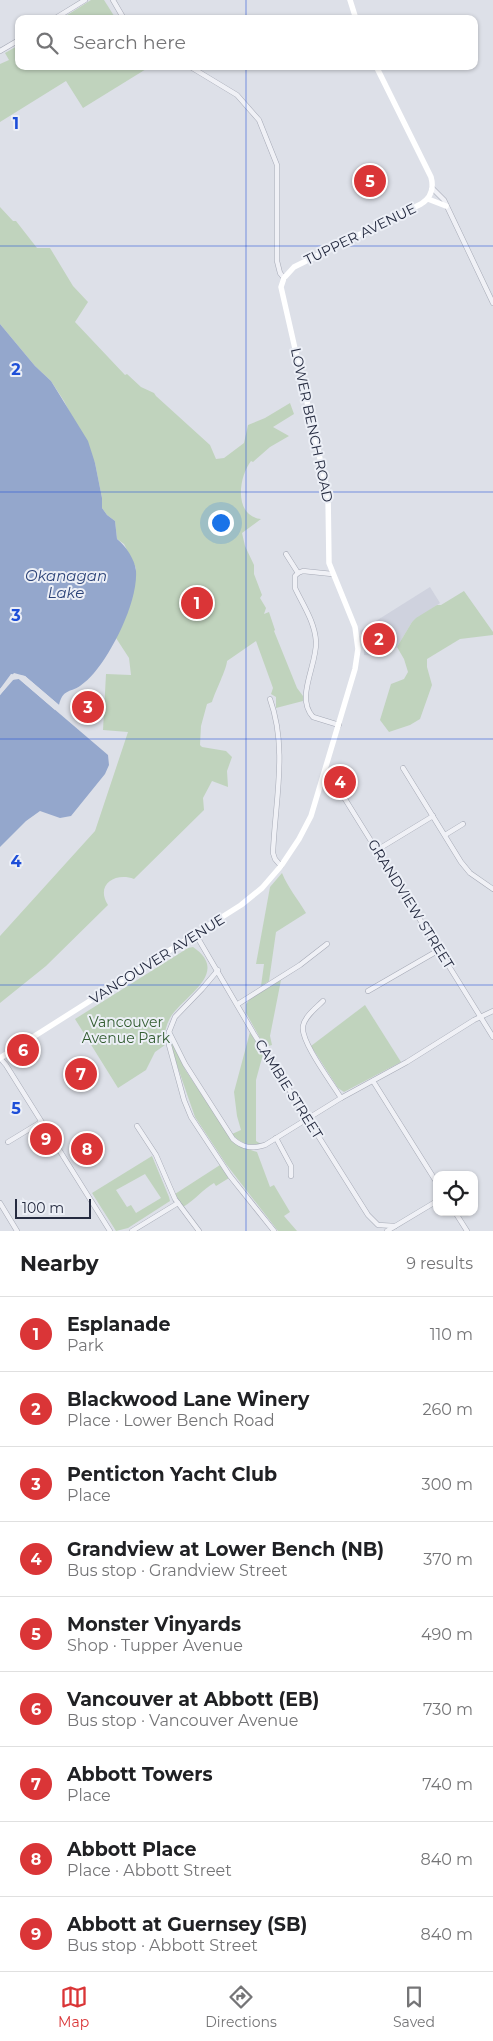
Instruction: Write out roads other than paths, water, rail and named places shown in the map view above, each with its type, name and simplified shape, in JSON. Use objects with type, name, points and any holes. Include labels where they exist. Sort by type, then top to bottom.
[{"type":"street","points":[[61,15],[85,0]]},
{"type":"street","points":[[113,0],[122,15]]},
{"type":"street","points":[[350,0],[355,15]]},
{"type":"street","points":[[0,51],[15,42]]},
{"type":"street","name":"LOWER BENCH ROAD","points":[[195,70],[237,96],[259,120],[277,165],[277,262],[280,274],[284,278],[281,287],[282,297],[328,494],[329,557],[332,574],[355,627],[358,640],[355,669],[324,776],[306,827],[281,866]]},
{"type":"street","points":[[378,70],[431,177],[432,188],[444,200],[493,303]]},
{"type":"street","name":"TUPPER AVENUE","points":[[284,278],[299,264],[421,204],[428,199],[432,188]]},
{"type":"street","points":[[428,199],[446,206]]},
{"type":"street","points":[[286,554],[298,573]]},
{"type":"street","points":[[332,574],[303,571],[295,576],[294,588],[312,622],[316,641],[315,658],[307,692],[308,708],[313,718],[339,725]]},
{"type":"street","points":[[270,699],[278,734],[280,757],[273,853],[281,866]]},
{"type":"street","points":[[403,768],[465,868],[493,889]]},
{"type":"street","name":"GRANDVIEW STREET","points":[[324,776],[332,780],[337,786],[493,1037]]},
{"type":"street","points":[[377,850],[432,816]]},
{"type":"street","points":[[445,835],[463,824]]},
{"type":"street","name":"VANCOUVER AVENUE","points":[[0,1058],[196,935],[257,893],[281,866]]},
{"type":"street","name":"CAMBIE STREET","points":[[196,935],[254,1034],[370,1218],[380,1226],[395,1226]]},
{"type":"street","points":[[238,1004],[300,965],[327,944]]},
{"type":"street","points":[[368,992],[439,950]]},
{"type":"street","points":[[218,970],[175,1017],[169,1032],[169,1044],[184,1100],[191,1117],[230,1176],[274,1231]]},
{"type":"street","points":[[323,1001],[305,1020],[303,1030],[309,1047],[341,1098]]},
{"type":"street","points":[[169,1032],[185,1064],[233,1139],[239,1144],[256,1148],[265,1145],[341,1098],[407,1062],[493,1011]]},
{"type":"street","points":[[0,1058],[110,1231]]},
{"type":"street","points":[[373,1080],[433,1177]]},
{"type":"street","points":[[8,1142],[41,1122]]},
{"type":"street","points":[[137,1126],[156,1155],[178,1203],[199,1231]]},
{"type":"street","points":[[276,1138],[291,1166],[291,1176]]},
{"type":"street","points":[[388,1231],[433,1202]]},
{"type":"street","points":[[0,1203],[17,1231]]},
{"type":"street","points":[[132,1231],[178,1203]]},
{"type":"street","points":[[458,1216],[467,1231]]},
{"type":"water","name":"Okanagan Lake","points":[[0,324],[35,366],[51,381],[88,441],[95,463],[102,498],[102,508],[115,521],[117,539],[130,554],[136,571],[136,583],[129,611],[109,652],[91,677],[62,696],[59,705],[25,676],[11,674],[0,689]]},
{"type":"water","points":[[14,679],[19,679],[108,755],[109,765],[105,774],[71,816],[60,818],[40,811],[26,821],[0,847],[0,695]]},
{"type":"place","name":"Monster Vinyards","points":[[370,181]]},
{"type":"place","name":"Esplanade","points":[[197,603]]},
{"type":"place","name":"Blackwood Lane Winery","points":[[379,639]]},
{"type":"place","name":"Penticton Yacht Club","points":[[88,707]]},
{"type":"place","name":"Grandview at Lower Bench (NB)","points":[[340,782]]},
{"type":"place","name":"Vancouver at Abbott (EB)","points":[[23,1050]]},
{"type":"place","name":"Abbott Towers","points":[[81,1074]]},
{"type":"place","name":"Abbott at Guernsey (SB)","points":[[46,1139]]},
{"type":"place","name":"Abbott Place","points":[[87,1149]]},
{"type":"park label","name":"Vancouver Avenue Park","points":[[126,1030]]}]
